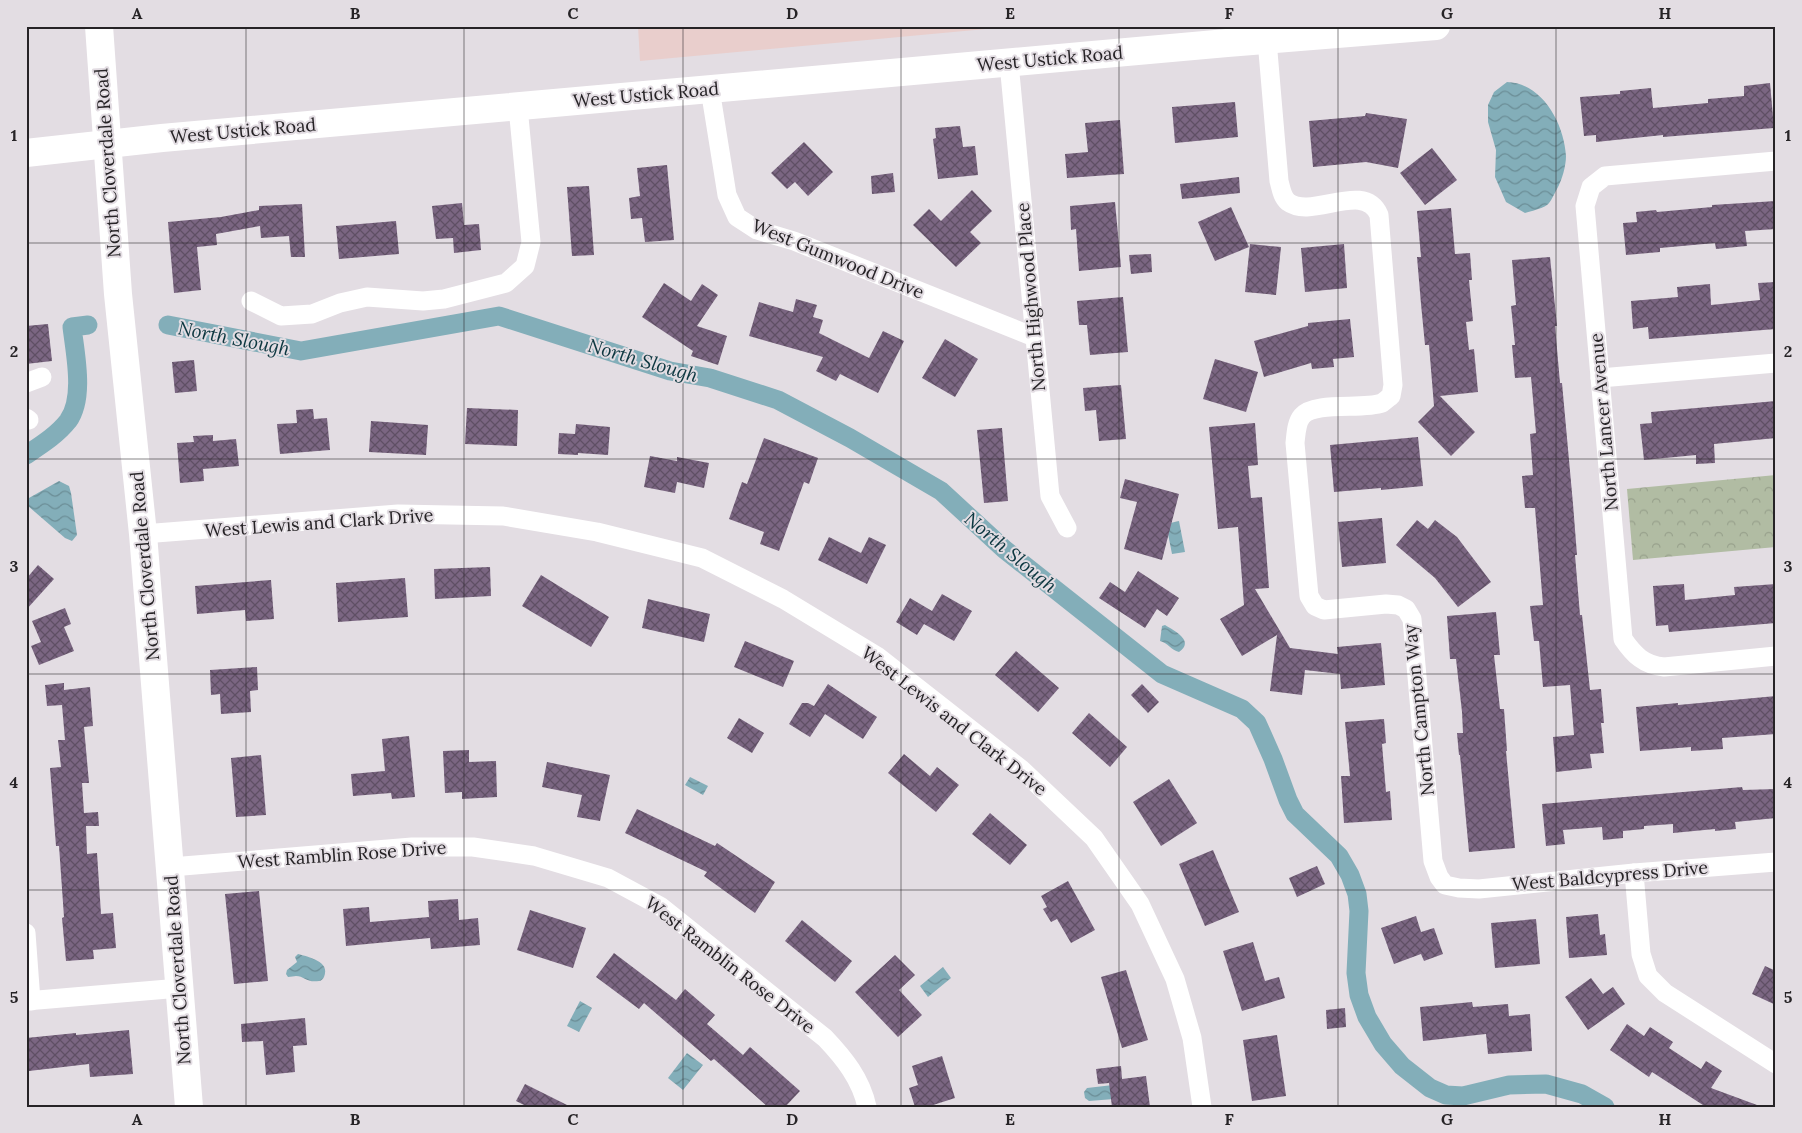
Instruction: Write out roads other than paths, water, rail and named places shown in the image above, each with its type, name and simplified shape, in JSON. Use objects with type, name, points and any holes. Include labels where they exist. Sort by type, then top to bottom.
[{"type":"main road","name":"North Cloverdale Road","points":[[98,26],[118,294],[142,534],[171,867],[189,1107]]},
{"type":"main road","name":"West Ustick Road","points":[[26,153],[710,89],[1436,26]]},
{"type":"street","name":"North Campton Way","points":[[1267,40],[1279,181],[1282,195],[1288,203],[1299,206],[1357,200],[1367,201],[1375,206],[1379,215],[1393,385],[1391,396],[1382,402],[1320,408],[1302,416],[1295,443],[1308,589],[1309,596],[1315,606],[1324,610],[1398,605],[1406,609],[1412,619],[1433,861],[1438,877],[1445,885]]},
{"type":"street","name":"North Highwood Place","points":[[1009,63],[1050,496],[1067,528]]},
{"type":"street","name":"West Gumwood Drive","points":[[710,89],[727,195],[737,217],[757,230],[794,241],[1034,337]]},
{"type":"street","points":[[251,301],[281,316],[312,314],[340,303],[367,297],[423,302],[444,299],[506,283],[524,266],[531,242],[518,107]]},
{"type":"street","name":"North Lancer Avenue","points":[[1776,161],[1605,176],[1591,187],[1585,206],[1623,639],[1633,654],[1654,666],[1664,667],[1776,656]]},
{"type":"street","points":[[1600,378],[1776,363]]},
{"type":"street","name":"West Lewis and Clark Drive","points":[[142,534],[398,514],[503,516],[597,532],[702,558],[783,599],[877,656],[1021,769],[1094,838],[1140,904],[1175,979],[1192,1038],[1202,1107]]},
{"type":"street","name":"West Ramblin Rose Drive","points":[[171,867],[412,847],[473,847],[534,856],[608,878],[660,906],[825,1038],[842,1056],[856,1077],[867,1107]]},
{"type":"street","name":"West Baldcypress Drive","points":[[1445,885],[1459,888],[1479,888],[1776,862]]},
{"type":"street","points":[[1634,873],[1641,954],[1648,976],[1665,994],[1776,1064]]},
{"type":"street","points":[[26,933],[28,1001],[180,988]]},
{"type":"water","points":[[1507,82],[1520,84],[1531,89],[1549,107],[1561,131],[1566,156],[1561,181],[1548,204],[1525,213],[1506,202],[1495,177],[1496,150],[1488,122],[1488,105],[1494,92]]},
{"type":"water","points":[[59,481],[69,486],[71,493],[77,535],[72,541],[65,538],[28,506],[29,498]]},
{"type":"water","points":[[1179,521],[1185,552],[1172,554],[1166,524]]},
{"type":"water","points":[[1165,625],[1178,633],[1184,640],[1185,644],[1179,652],[1160,641],[1162,626]]},
{"type":"water","points":[[690,777],[708,786],[703,795],[685,785]]},
{"type":"water","points":[[298,954],[321,963],[325,972],[322,980],[309,980],[299,976],[288,977],[286,974],[287,970],[297,962],[295,957]]},
{"type":"water","points":[[943,967],[951,978],[928,997],[920,986]]},
{"type":"water","points":[[580,1001],[592,1008],[579,1032],[567,1026]]},
{"type":"water","points":[[687,1053],[703,1065],[683,1090],[668,1078]]},
{"type":"water","points":[[1113,1085],[1114,1099],[1089,1101],[1085,1098],[1084,1092],[1087,1088]]},
{"type":"waterway","name":"North Slough","points":[[168,325],[301,351],[499,316],[670,371],[710,378],[778,400],[850,438],[941,491],[1004,549],[1162,674],[1242,709],[1257,723],[1295,814],[1339,856],[1350,875],[1357,894],[1359,911],[1356,973],[1359,995],[1367,1017],[1383,1044],[1402,1066],[1430,1088],[1446,1095],[1463,1096],[1509,1085],[1546,1084],[1582,1094],[1605,1107]]},
{"type":"waterway","name":"North Slough","points":[[26,455],[59,431],[68,421],[73,411],[78,388],[78,375],[72,327],[88,325]]}]
